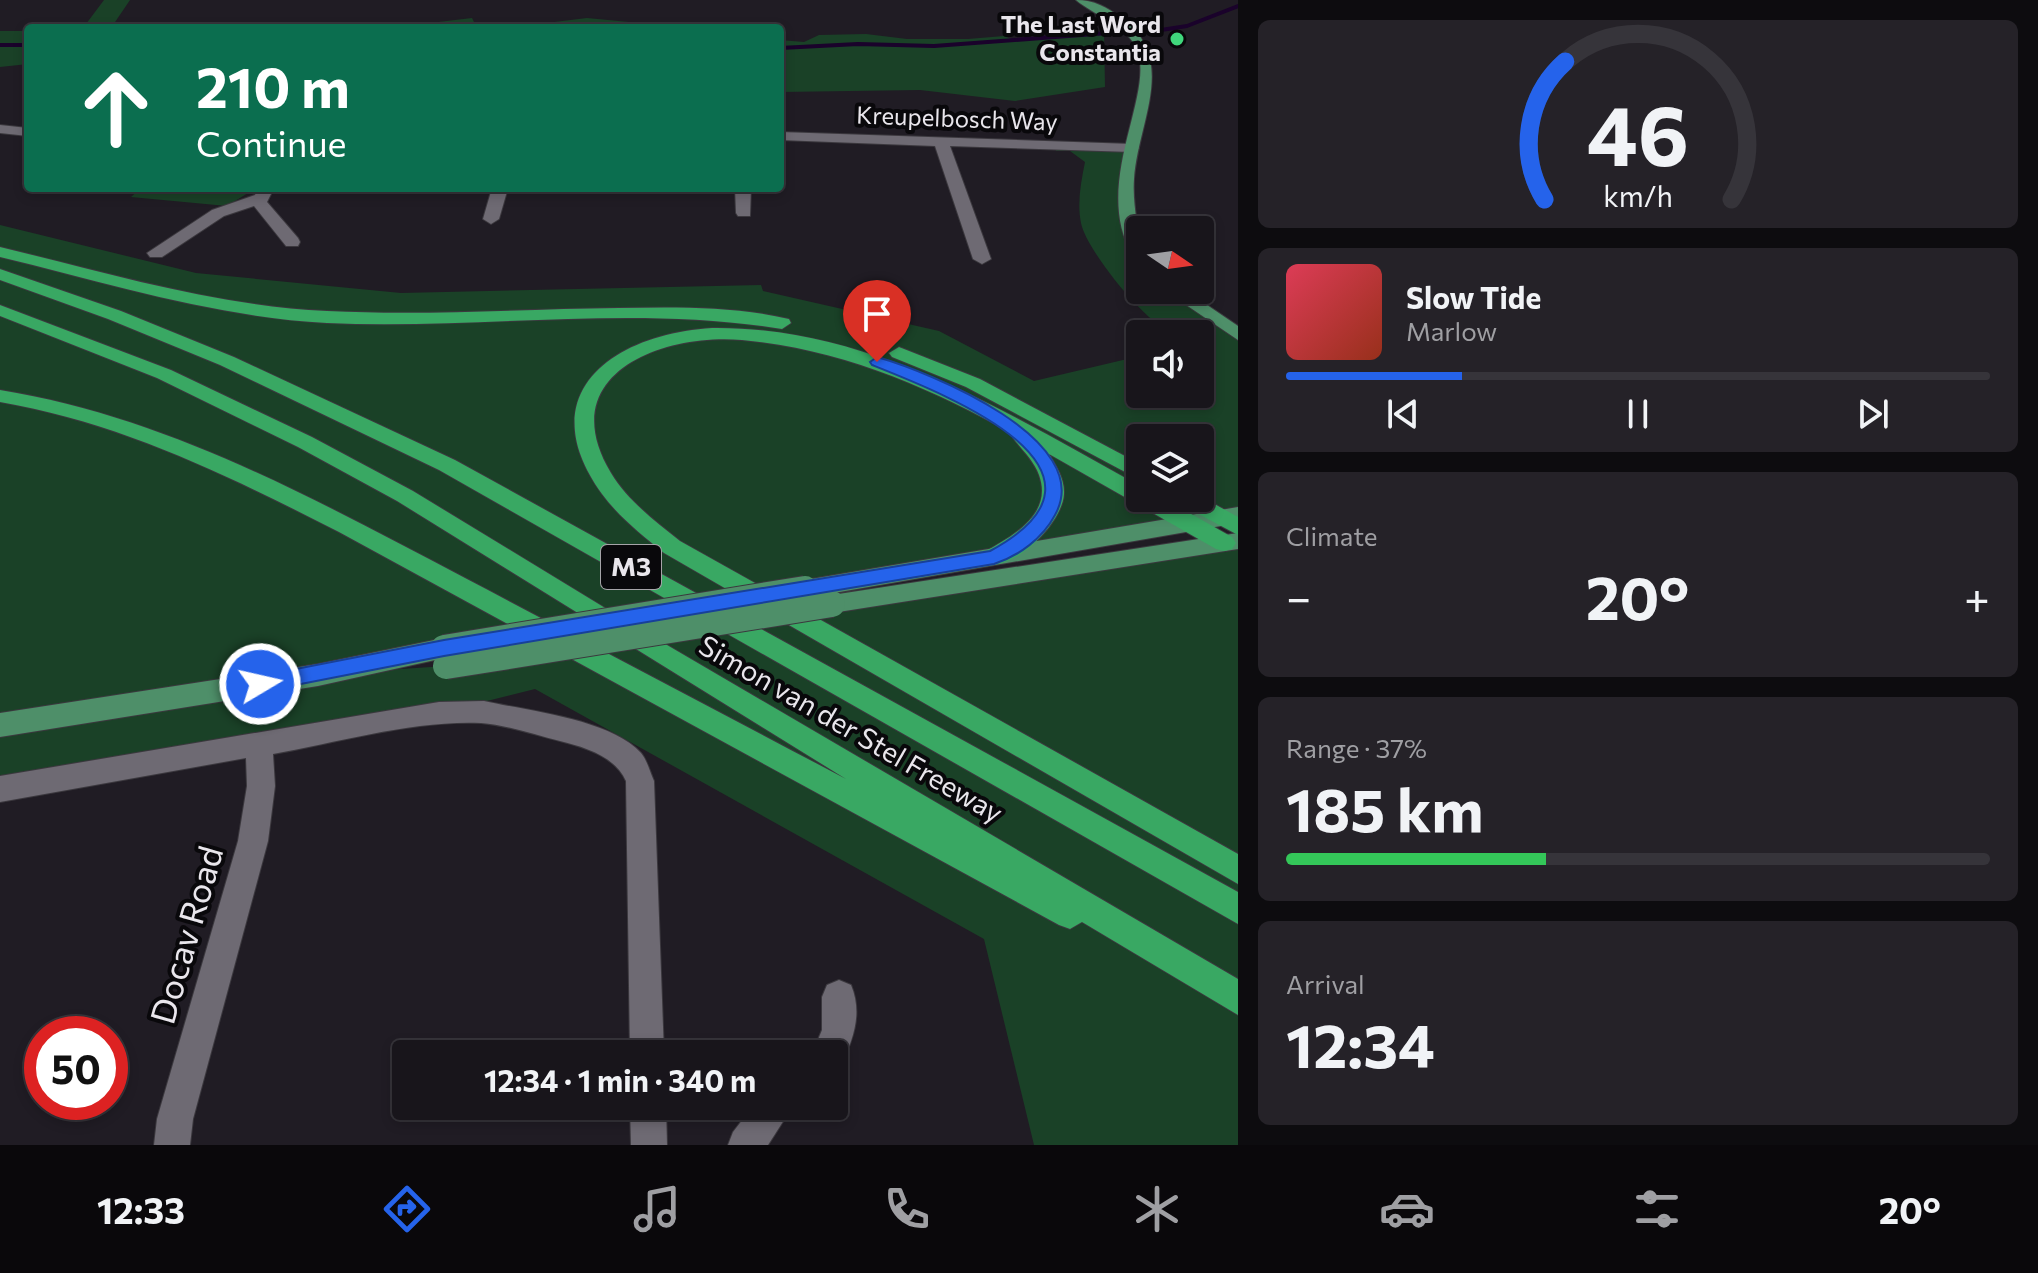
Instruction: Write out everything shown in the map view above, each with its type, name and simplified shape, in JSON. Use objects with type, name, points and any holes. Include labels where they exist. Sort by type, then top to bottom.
[{"type":"highway","points":[[0,252],[203,302],[283,314],[379,318],[668,312],[725,315],[802,326],[875,344],[944,369],[1126,466]]},
{"type":"highway","name":"Simon van der Stel Freeway","points":[[0,274],[188,342],[343,412],[447,465],[1238,909]]},
{"type":"highway","name":"Simon van der Stel Freeway","points":[[0,310],[164,374],[405,496],[642,643],[987,846],[1238,1001]]},
{"type":"highway","points":[[1126,488],[943,388],[877,362],[797,341],[725,334],[664,341],[614,363],[597,381],[585,403],[584,426],[589,453],[613,494],[636,519],[672,547],[1238,870]]},
{"type":"highway","points":[[0,396],[66,406],[102,416],[178,445],[255,481],[347,526],[1238,1001]]},
{"type":"highway","points":[[994,557],[1022,542],[1035,530],[1052,508],[1055,494],[1053,479],[1042,459],[1005,421]]},
{"type":"highway","points":[[1170,512],[1192,524],[1232,529]]},
{"type":"highway","points":[[1207,512],[1232,529]]},
{"type":"main road","points":[[1082,0],[1126,27],[1144,52],[1146,74],[1124,194],[1126,218]]},
{"type":"main road","points":[[1194,304],[1238,334]]},
{"type":"main road","points":[[445,657],[805,589],[1192,524]]},
{"type":"main road","points":[[0,725],[318,675],[832,604],[1232,529]]},
{"type":"street","points":[[0,129],[24,132]]},
{"type":"street","name":"Kreupelbosch Way","points":[[784,136],[1132,148]]},
{"type":"street","points":[[941,141],[982,259]]},
{"type":"street","points":[[491,219],[499,192]]},
{"type":"street","points":[[743,192],[744,213]]},
{"type":"street","points":[[156,253],[218,213],[262,194],[292,242]]},
{"type":"street","points":[[0,789],[439,713],[484,712],[586,736],[613,748],[632,763],[640,781],[647,1040]]},
{"type":"street","name":"Docav Road","points":[[172,1145],[175,1119],[253,841],[261,786],[259,744]]},
{"type":"street","points":[[835,1040],[839,1031],[839,997]]},
{"type":"street","points":[[648,1120],[649,1145]]},
{"type":"street","points":[[746,1145],[765,1120]]},
{"type":"green space","points":[[104,0],[130,0],[114,24],[86,24]]},
{"type":"green space","points":[[472,18],[475,24],[422,24]]},
{"type":"green space","points":[[587,18],[650,24],[538,24]]},
{"type":"green space","points":[[0,31],[24,31],[24,64],[0,67]]},
{"type":"green space","points":[[1104,32],[1105,87],[1015,101],[920,90],[784,92],[784,40],[804,42],[819,35],[866,34],[907,39],[1004,36],[1011,39]]},
{"type":"green space","points":[[1054,144],[1132,148],[1124,194],[1130,216],[1126,216],[1126,293],[1085,235],[1079,200],[1085,162],[1070,151],[1056,151]]},
{"type":"green space","points":[[137,192],[250,192],[227,206],[131,197]]},
{"type":"green space","points":[[0,225],[196,273],[401,293],[761,285],[763,291],[939,331],[1034,381],[1126,359],[1126,408],[1214,408],[1214,320],[1150,318],[1136,304],[1194,304],[1238,334],[1238,515],[326,674],[446,666],[1238,541],[1238,1145],[1034,1145],[984,939],[535,689],[439,713],[0,789]]},
{"type":"waterway","points":[[1148,32],[1187,26],[1238,6]]},
{"type":"waterway","points":[[784,48],[858,44],[934,46],[1108,33]]},
{"type":"waterway","points":[[0,45],[24,45]]},
{"type":"place","name":"The Last Word Constantia","points":[[1177,39]]},
{"type":"route","points":[[260,684],[444,648],[994,557],[1022,542],[1042,522],[1055,501],[1053,479],[1037,451],[1005,421],[977,405],[877,362]]}]
